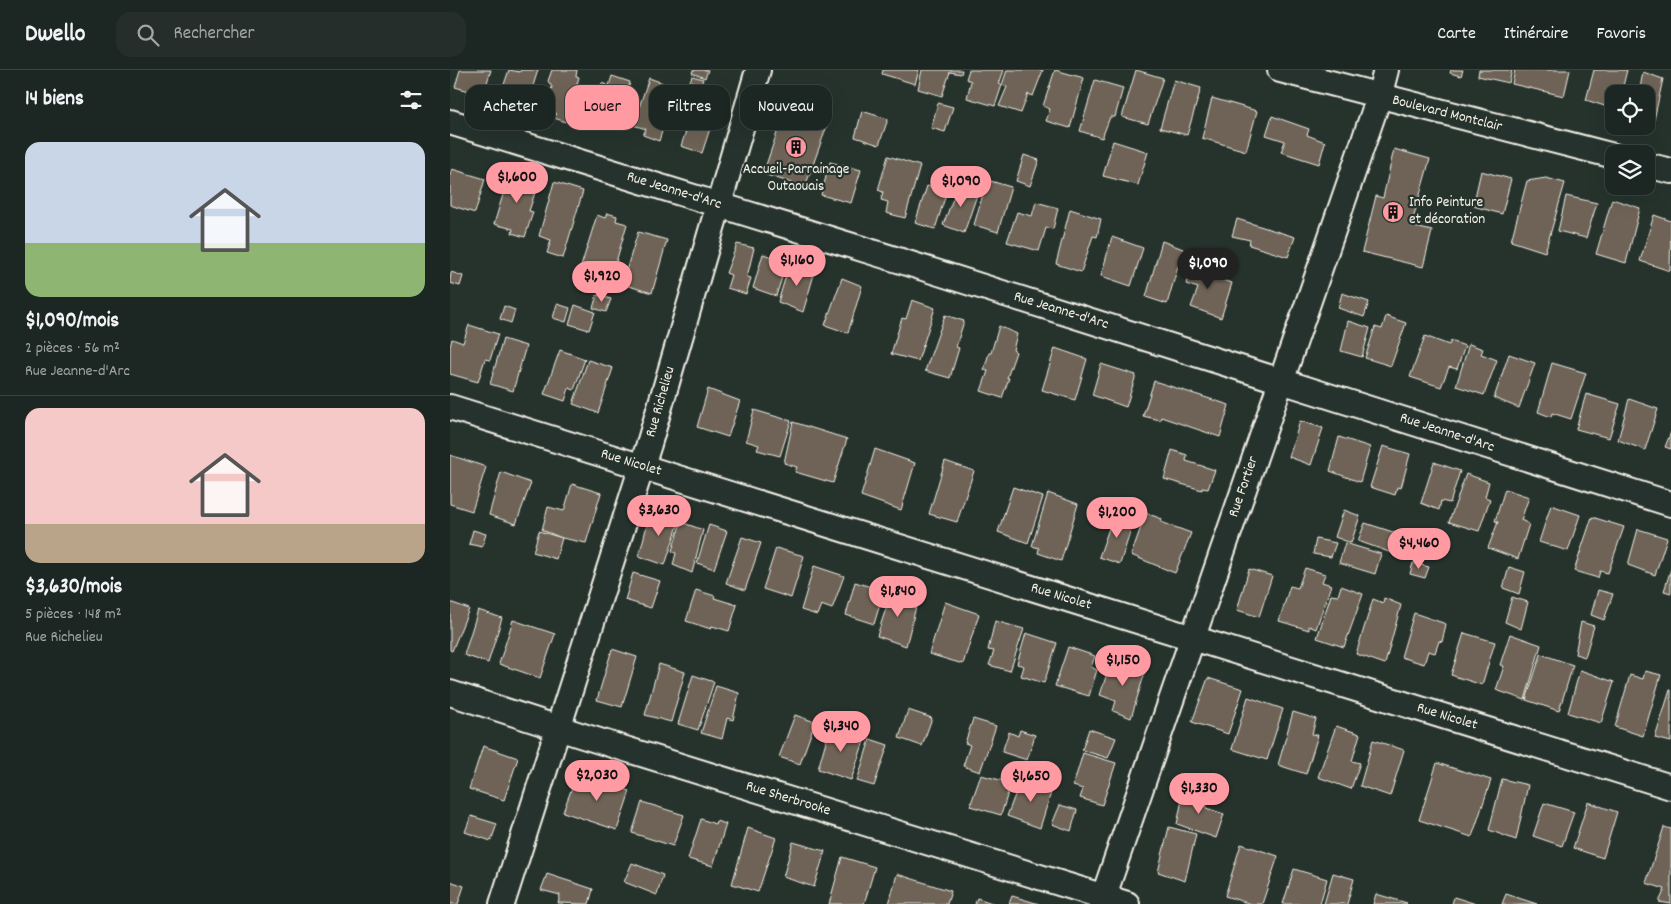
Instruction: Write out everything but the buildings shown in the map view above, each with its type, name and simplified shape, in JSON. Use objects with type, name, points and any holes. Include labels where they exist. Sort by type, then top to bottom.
[{"type":"street","name":"Rue Richelieu","points":[[502,904],[641,466],[758,70]]},
{"type":"street","name":"Boulevard Montclair","points":[[1280,70],[1605,154]]},
{"type":"street","name":"Rue Fortier","points":[[1102,901],[1379,96],[1386,70]]},
{"type":"street","name":"Rue Jeanne-d'Arc","points":[[450,122],[1281,379],[1671,504]]},
{"type":"street","points":[[1655,167],[1671,171]]},
{"type":"street","name":"Rue Nicolet","points":[[450,407],[1671,787]]},
{"type":"street","name":"Rue Sherbrooke","points":[[450,693],[1102,901],[1127,904]]},
{"type":"place","name":"Accueil-Parrainage Outaouais","points":[[796,147]]},
{"type":"place","name":"Info Peinture et décoration","points":[[1393,212]]}]
